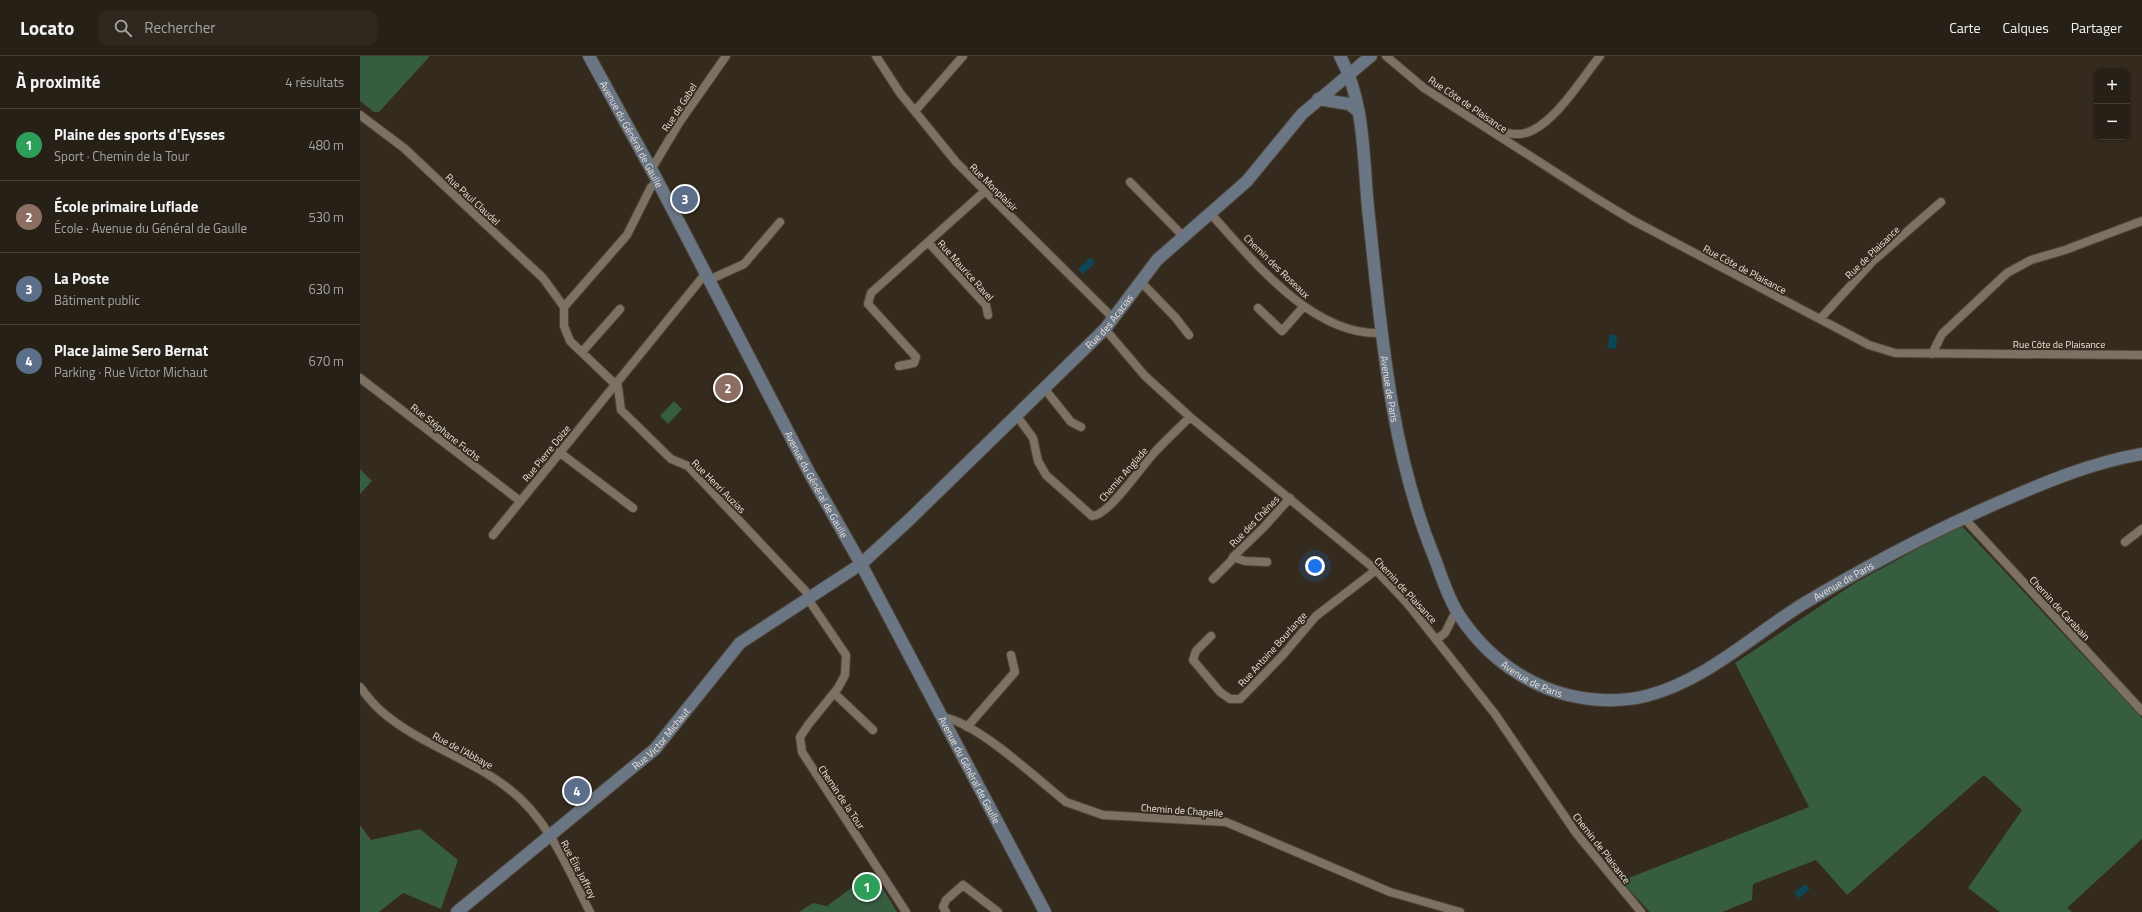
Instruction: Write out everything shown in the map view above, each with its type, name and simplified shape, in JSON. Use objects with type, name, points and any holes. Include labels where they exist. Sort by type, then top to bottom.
[{"type":"main road","name":"Avenue du Général de Gaulle","points":[[589,56],[659,182],[810,474],[862,564],[941,717],[1045,912]]},
{"type":"main road","points":[[1341,56],[1357,60],[1371,56]]},
{"type":"main road","name":"Avenue de Paris","points":[[1341,56],[1350,74],[1362,130],[1386,378],[1419,520],[1460,616],[1481,643],[1504,665],[1531,682],[1557,692],[1586,699],[1614,700],[1645,696],[1676,685],[1707,670],[1800,606],[1878,560],[1964,518],[2048,481],[2087,467],[2142,454]]},
{"type":"main road","name":"Rue des Acacias","points":[[862,564],[1105,329],[1157,260],[1247,181],[1302,114],[1371,56]]},
{"type":"main road","points":[[1318,99],[1349,104],[1358,111]]},
{"type":"main road","name":"Rue Victor Michaut","points":[[457,912],[655,748],[740,643],[862,564]]},
{"type":"street","name":"Rue de Gabel","points":[[651,170],[679,123],[726,56]]},
{"type":"street","name":"Rue Monplaisir","points":[[876,56],[900,93],[956,162],[1114,319]]},
{"type":"street","points":[[915,111],[963,56]]},
{"type":"street","name":"Rue Côte de Plaisance","points":[[1386,56],[1424,88],[1632,220],[1869,345],[1895,353],[2142,355]]},
{"type":"street","points":[[1486,128],[1520,134],[1536,129],[1552,116],[1600,56]]},
{"type":"street","name":"Rue Paul Claudel","points":[[360,115],[404,148],[532,267],[543,278],[564,307]]},
{"type":"street","points":[[564,307],[627,235],[651,187],[659,182]]},
{"type":"street","points":[[1130,182],[1183,236]]},
{"type":"street","name":"Rue Maurice Ravel","points":[[985,191],[928,242],[986,305],[988,315]]},
{"type":"street","name":"Rue de Plaisance","points":[[1820,319],[1873,261],[1941,202]]},
{"type":"street","name":"Chemin des Roseaux","points":[[1210,214],[1275,281],[1304,306],[1349,330],[1366,334],[1382,333]]},
{"type":"street","points":[[1932,354],[1942,334],[1972,304],[2007,273],[2031,260],[2142,221]]},
{"type":"street","points":[[708,276],[744,264],[780,222]]},
{"type":"street","points":[[899,366],[914,363],[916,357],[868,304],[871,293],[928,242]]},
{"type":"street","name":"Rue Pierre Doize","points":[[494,535],[614,383],[708,276]]},
{"type":"street","points":[[1141,282],[1175,317],[1189,336]]},
{"type":"street","points":[[1258,308],[1282,331],[1304,306]]},
{"type":"street","name":"Rue Henri Auzias","points":[[564,307],[564,326],[570,341],[618,387],[621,410],[671,459],[688,466],[809,598]]},
{"type":"street","points":[[582,352],[620,309]]},
{"type":"street","name":"Chemin de Plaisance","points":[[1105,329],[1145,376],[1190,417],[1376,570],[1437,639],[1495,714],[1576,833],[1640,912]]},
{"type":"street","name":"Rue Stéphane Fuchs","points":[[360,378],[520,501]]},
{"type":"street","points":[[1044,388],[1071,422],[1081,427]]},
{"type":"street","name":"Chemin Anglade","points":[[1016,416],[1033,438],[1038,461],[1046,475],[1092,516],[1096,516],[1108,507],[1153,454],[1190,417]]},
{"type":"street","points":[[559,452],[633,508]]},
{"type":"street","name":"Rue des Chênes","points":[[1213,579],[1290,498]]},
{"type":"street","name":"Chemin de Carabain","points":[[1964,518],[2142,711]]},
{"type":"street","points":[[2124,542],[2142,529]]},
{"type":"street","name":"Rue des Chênes","points":[[1233,557],[1245,561],[1267,562]]},
{"type":"street","name":"Rue Antoine Bourlange","points":[[1211,636],[1196,651],[1193,660],[1220,692],[1230,699],[1240,699],[1282,656],[1316,616],[1376,570]]},
{"type":"street","name":"Chemin de la Tour","points":[[809,598],[846,655],[845,675],[834,693],[808,724],[800,737],[802,752],[906,912]]},
{"type":"street","points":[[1437,639],[1445,633],[1453,617],[1460,616]]},
{"type":"street","points":[[967,727],[1015,672],[1011,655]]},
{"type":"street","name":"Rue de l'Abbaye","points":[[360,687],[380,710],[411,733],[491,776],[510,790],[536,814],[550,836]]},
{"type":"street","points":[[834,693],[873,730]]},
{"type":"street","name":"Chemin de Chapelle","points":[[941,717],[948,718],[981,734],[1066,802],[1083,809],[1103,815],[1226,822],[1390,892],[1460,912]]},
{"type":"street","name":"Rue Élie Joffroy","points":[[550,836],[590,912]]},
{"type":"street","points":[[946,912],[943,907],[946,900],[963,885],[998,912]]},
{"type":"green space","points":[[360,56],[430,56],[379,112],[374,112],[360,101]]},
{"type":"green space","points":[[674,401],[682,409],[668,424],[660,416]]},
{"type":"green space","points":[[360,469],[372,481],[360,494]]},
{"type":"green space","points":[[1961,525],[2142,718],[2142,839],[2067,908],[2072,912],[2000,912],[1968,888],[2022,810],[1984,775],[1847,895],[1816,860],[1753,884],[1752,900],[1722,912],[1650,912],[1621,881],[1809,807],[1735,663],[1855,583]]},
{"type":"green space","points":[[360,825],[371,840],[420,829],[458,860],[441,909],[403,893],[379,912],[360,912]]},
{"type":"green space","points":[[873,872],[897,912],[799,912],[813,903],[827,906]]},
{"type":"water","points":[[1090,258],[1093,259],[1095,263],[1083,274],[1078,269]]},
{"type":"water","points":[[1610,334],[1617,336],[1616,349],[1607,348]]},
{"type":"water","points":[[1805,884],[1810,889],[1799,898],[1794,893]]},
{"type":"place","name":"La Poste","points":[[685,199]]},
{"type":"place","name":"École primaire Luflade","points":[[728,388]]},
{"type":"place","name":"Place Jaime Sero Bernat","points":[[577,791]]},
{"type":"place","name":"Plaine des sports d'Eysses","points":[[867,887]]}]
